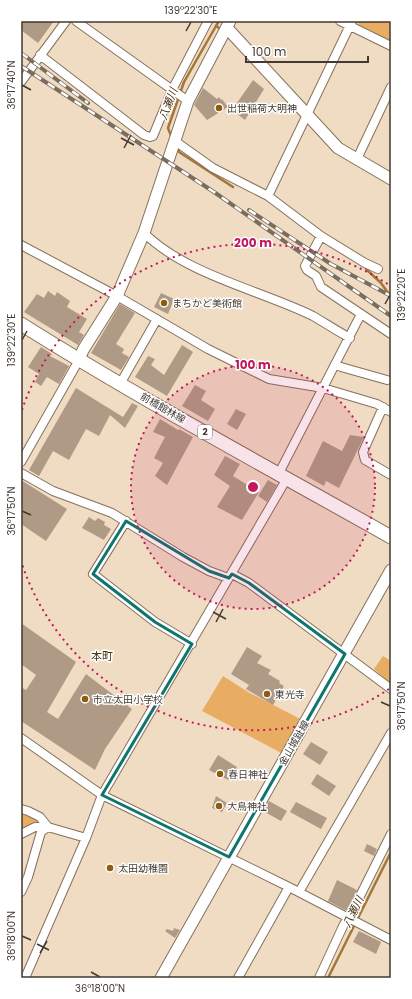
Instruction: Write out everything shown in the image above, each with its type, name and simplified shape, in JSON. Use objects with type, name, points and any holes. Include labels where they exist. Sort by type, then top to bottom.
[{"type":"main road","name":"前橋館林線","points":[[21,324],[120,384],[282,477],[391,537]]},
{"type":"street","points":[[21,82],[66,21]]},
{"type":"street","points":[[76,21],[186,100]]},
{"type":"street","points":[[40,55],[147,136],[153,136],[173,91],[208,21]]},
{"type":"street","points":[[340,21],[351,23],[391,46]]},
{"type":"street","points":[[21,462],[79,360],[83,350],[117,296],[144,233],[175,141],[186,100],[225,23],[338,148],[391,179]]},
{"type":"street","points":[[268,196],[308,116],[351,23]]},
{"type":"street","points":[[357,159],[391,87]]},
{"type":"street","points":[[175,141],[213,168],[268,196],[321,236],[365,263],[378,269]]},
{"type":"street","points":[[144,233],[158,247],[214,276],[313,316],[350,338]]},
{"type":"street","points":[[321,236],[305,267],[316,276],[322,287],[391,334]]},
{"type":"street","points":[[21,245],[117,296],[208,349],[269,379],[323,388],[377,404],[391,412]]},
{"type":"street","points":[[25,978],[86,838],[102,795],[192,644],[230,576],[282,477],[323,388],[361,314]]},
{"type":"street","points":[[120,384],[157,319]]},
{"type":"street","points":[[336,364],[341,367],[387,380]]},
{"type":"street","points":[[383,408],[363,452],[365,460],[391,475]]},
{"type":"street","points":[[21,473],[53,491],[89,503],[126,520],[183,557],[209,571],[230,576],[249,583],[391,689]]},
{"type":"street","points":[[126,520],[93,574],[155,622],[192,644]]},
{"type":"street","name":"金山城趾線","points":[[161,978],[391,570]]},
{"type":"street","points":[[299,892],[391,733]]},
{"type":"street","points":[[21,738],[102,795],[299,892],[391,940]]},
{"type":"street","points":[[21,810],[28,811],[40,817],[48,827]]},
{"type":"street","points":[[21,834],[35,827],[48,827],[86,838]]},
{"type":"street","points":[[21,892],[28,877],[41,832],[48,827]]},
{"type":"street","points":[[319,978],[344,924],[349,918],[391,834]]},
{"type":"street","points":[[238,978],[289,887]]},
{"type":"highlighted area","points":[[126,521],[209,571],[229,578],[232,574],[249,583],[345,654],[229,857],[102,795],[192,644],[155,622],[93,574]]},
{"type":"shaded area","points":[[358,21],[391,21],[391,41],[359,25]]},
{"type":"shaded area","points":[[383,656],[391,661],[391,684],[374,669]]},
{"type":"shaded area","points":[[223,676],[248,692],[306,722],[287,756],[202,711]]},
{"type":"shaded area","points":[[21,809],[28,811],[48,827],[21,834]]},
{"type":"building","points":[[21,21],[54,21],[38,43],[21,30]]},
{"type":"building","points":[[253,80],[264,89],[245,120],[232,110]]},
{"type":"building","points":[[203,88],[217,99],[219,97],[221,100],[222,99],[228,107],[207,120],[194,105]]},
{"type":"building","points":[[48,291],[55,296],[57,292],[70,301],[67,307],[87,319],[79,332],[84,335],[78,345],[24,312],[37,294],[44,298]]},
{"type":"building","name":"まちかど美術館","points":[[161,293],[174,299],[168,314],[154,307]]},
{"type":"building","points":[[120,304],[135,313],[116,344],[124,349],[122,353],[129,357],[121,370],[91,353]]},
{"type":"building","points":[[182,345],[193,352],[167,396],[135,377],[148,356],[155,359],[151,365],[164,375]]},
{"type":"building","points":[[41,347],[52,354],[50,356],[69,366],[59,384],[47,377],[41,386],[35,382],[39,374],[28,367]]},
{"type":"building","points":[[195,385],[206,391],[201,400],[215,409],[208,421],[182,406]]},
{"type":"building","points":[[76,388],[123,417],[132,403],[138,406],[125,428],[110,415],[99,436],[86,429],[69,460],[53,451],[39,476],[29,470]]},
{"type":"building","points":[[236,409],[246,414],[237,430],[227,424]]},
{"type":"building","points":[[160,419],[193,437],[167,485],[155,476],[163,463],[154,458],[165,437],[153,432]]},
{"type":"building","points":[[350,435],[364,437],[339,488],[326,481],[324,486],[306,476],[323,441],[342,451]]},
{"type":"building","points":[[225,456],[240,464],[233,476],[259,492],[242,520],[217,507],[230,486],[214,475]]},
{"type":"building","points":[[21,480],[67,509],[46,541],[21,524]]},
{"type":"building","points":[[268,480],[277,485],[267,502],[258,496]]},
{"type":"building","points":[[89,517],[95,521],[98,518],[105,522],[104,525],[111,529],[104,540],[82,528]]},
{"type":"building","points":[[21,623],[76,662],[47,712],[58,719],[86,674],[132,709],[105,749],[95,770],[21,721],[21,687],[26,690],[36,675],[21,664]]},
{"type":"building","points":[[247,647],[262,656],[257,663],[271,670],[268,674],[280,681],[279,683],[284,686],[273,705],[246,689],[249,685],[231,674]]},
{"type":"building","points":[[311,742],[328,752],[320,765],[303,754]]},
{"type":"building","points":[[218,755],[237,767],[228,780],[209,770]]},
{"type":"building","points":[[317,774],[336,786],[329,796],[311,784]]},
{"type":"building","name":"大鳥神社","points":[[216,796],[227,803],[222,812],[212,808]]},
{"type":"building","points":[[269,801],[287,811],[281,821],[263,811]]},
{"type":"building","points":[[296,802],[327,818],[321,829],[290,812]]},
{"type":"building","points":[[367,844],[377,849],[374,856],[364,851]]},
{"type":"building","points":[[337,880],[357,890],[347,911],[328,901]]},
{"type":"building","points":[[174,928],[180,930],[175,938],[165,931],[167,929],[173,931]]},
{"type":"building","points":[[359,931],[381,942],[376,954],[353,942]]},
{"type":"waterway","name":"八瀬川","points":[[219,21],[216,26],[219,28]]},
{"type":"waterway","name":"八瀬川","points":[[172,138],[168,128],[184,82],[216,26]]},
{"type":"waterway","name":"八瀬川","points":[[177,148],[179,152],[233,187]]},
{"type":"waterway","name":"八瀬川","points":[[366,269],[381,283],[391,297]]},
{"type":"waterway","name":"八瀬川","points":[[328,978],[391,852]]},
{"type":"railway","points":[[21,53],[88,103]]},
{"type":"railway","points":[[21,66],[214,192],[391,316]]},
{"type":"railway","points":[[249,210],[331,264],[391,296]]},
{"type":"place","name":"出世稲荷大明神","points":[[219,108]]},
{"type":"place","name":"まちかど美術館","points":[[164,303]]},
{"type":"place","name":"東光寺","points":[[267,694]]},
{"type":"place","name":"市立太田小学校","points":[[85,699]]},
{"type":"place","name":"春日神社","points":[[220,774]]},
{"type":"place","name":"大鳥神社","points":[[219,806]]},
{"type":"place","name":"太田幼稚園","points":[[110,868]]},
{"type":"district","name":"本町","points":[[102,656]]}]
